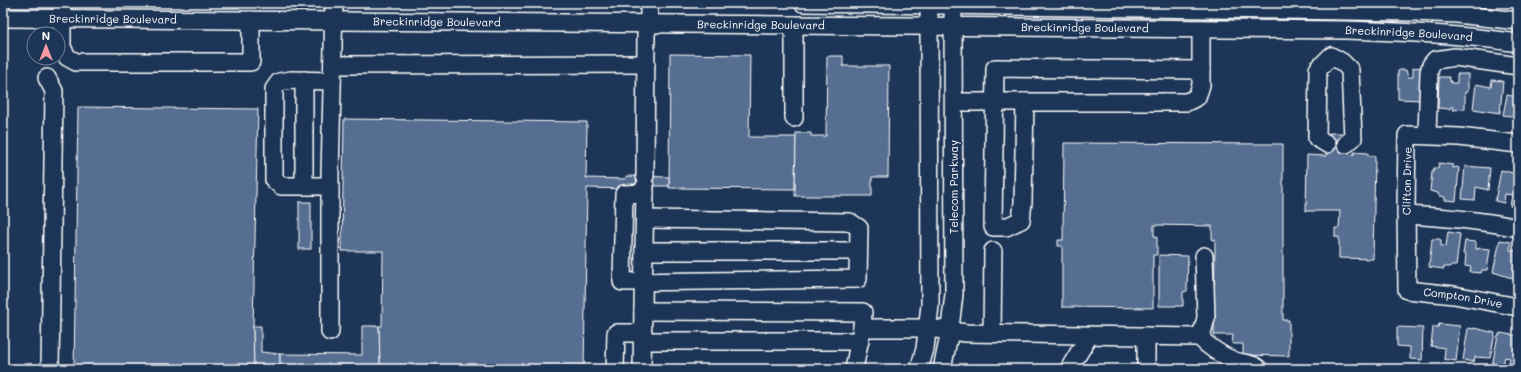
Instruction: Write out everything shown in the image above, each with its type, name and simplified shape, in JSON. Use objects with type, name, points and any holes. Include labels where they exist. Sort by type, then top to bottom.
[{"type":"street","points":[[330,332],[330,186],[334,3]]},
{"type":"street","points":[[642,369],[646,34],[649,24],[650,3]]},
{"type":"street","name":"Breckinridge Boulevard","points":[[803,3],[1328,6],[1457,14],[1518,21]]},
{"type":"street","points":[[919,369],[925,349],[931,286],[929,4]]},
{"type":"street","name":"Telecom Parkway","points":[[942,369],[954,294],[953,4]]},
{"type":"street","points":[[1328,6],[1328,30],[1332,56]]},
{"type":"street","points":[[62,11],[62,47],[67,57],[76,62],[251,62],[251,20]]},
{"type":"street","name":"Breckinridge Boulevard","points":[[3,18],[62,11],[251,20],[1328,30],[1419,32],[1475,36],[1518,43]]},
{"type":"street","points":[[794,25],[794,118]]},
{"type":"street","points":[[954,102],[1187,102],[1197,97],[1201,85],[1201,29]]},
{"type":"street","points":[[1332,56],[1342,62],[1350,70],[1353,138],[1346,144]]},
{"type":"street","points":[[1327,144],[1317,138],[1318,69],[1332,56]]},
{"type":"street","points":[[1427,135],[1429,72],[1430,65],[1435,60],[1455,57],[1518,66]]},
{"type":"street","points":[[330,186],[281,186],[274,180],[274,89],[279,82],[304,80],[333,73],[646,64]]},
{"type":"street","points":[[1025,102],[1023,202],[1021,220],[1006,227],[993,227],[995,68],[1201,70]]},
{"type":"street","points":[[47,78],[54,91],[50,369]]},
{"type":"street","points":[[304,80],[304,186]]},
{"type":"street","name":"Clifton Drive","points":[[1407,290],[1407,136],[1427,135],[1459,137],[1518,144]]},
{"type":"street","points":[[644,219],[850,222],[859,228],[858,279],[622,282],[624,194],[645,185]]},
{"type":"street","points":[[1406,215],[1449,218],[1500,224],[1518,228]]},
{"type":"street","points":[[644,251],[858,251]]},
{"type":"street","points":[[992,333],[993,251]]},
{"type":"street","points":[[615,369],[616,333],[643,337],[861,334],[928,328],[966,333],[1194,337],[1202,333],[1206,318],[1204,256]]},
{"type":"street","name":"Compton Drive","points":[[1407,290],[1454,295],[1518,307]]},
{"type":"street","points":[[643,311],[863,312],[861,334],[854,369]]},
{"type":"street","points":[[1069,369],[1088,336]]},
{"type":"street","points":[[1146,336],[1146,369]]},
{"type":"street","points":[[1198,336],[1214,351],[1234,361],[1252,364],[1259,369]]},
{"type":"building","points":[[670,54],[750,55],[749,137],[796,137],[795,189],[669,188]]},
{"type":"building","points":[[827,56],[843,56],[843,66],[889,66],[888,177],[872,177],[872,196],[795,196],[796,133],[811,133],[811,136],[826,136]]},
{"type":"building","points":[[1422,67],[1421,100],[1398,99],[1398,71],[1406,70],[1408,77],[1413,77],[1413,68]]},
{"type":"building","points":[[1457,74],[1468,74],[1468,92],[1465,92],[1465,109],[1453,110],[1454,107],[1450,107],[1450,109],[1438,108],[1439,77],[1449,77],[1451,83],[1457,83]]},
{"type":"building","points":[[1492,80],[1503,81],[1500,113],[1473,109],[1476,84],[1491,87]]},
{"type":"building","points":[[1507,95],[1518,97],[1518,117],[1503,115]]},
{"type":"building","points":[[78,107],[258,109],[253,326],[254,369],[74,369]]},
{"type":"building","points":[[344,119],[587,122],[586,178],[626,179],[626,176],[669,177],[669,186],[626,186],[626,189],[587,188],[584,369],[380,369],[379,326],[382,326],[383,251],[342,251]]},
{"type":"building","points":[[1329,133],[1344,133],[1348,154],[1354,155],[1354,152],[1368,153],[1368,156],[1375,156],[1373,259],[1339,258],[1339,237],[1335,237],[1335,228],[1339,228],[1340,211],[1306,211],[1307,155],[1326,156]]},
{"type":"building","points":[[1064,143],[1283,144],[1283,320],[1289,320],[1289,356],[1243,355],[1243,344],[1232,344],[1233,335],[1214,335],[1215,239],[1212,240],[1212,226],[1154,225],[1154,236],[1157,236],[1157,255],[1153,255],[1153,308],[1062,307],[1062,246],[1058,246],[1058,240],[1063,240]]},
{"type":"building","points":[[1439,163],[1453,165],[1453,168],[1459,168],[1456,201],[1445,200],[1445,197],[1439,196],[1438,193],[1430,191],[1432,172],[1434,168],[1438,168]]},
{"type":"building","points":[[1465,166],[1490,168],[1488,190],[1476,187],[1475,200],[1462,199]]},
{"type":"building","points":[[1501,170],[1517,174],[1518,208],[1510,206],[1512,195],[1505,194],[1504,203],[1495,201]]},
{"type":"building","points":[[299,202],[311,202],[311,249],[299,249]]},
{"type":"building","points":[[1448,232],[1460,234],[1456,266],[1444,267],[1444,269],[1429,267],[1432,239],[1441,240],[1441,246],[1446,246]]},
{"type":"building","points":[[1500,240],[1511,242],[1510,250],[1515,251],[1518,243],[1518,280],[1493,272]]},
{"type":"building","points":[[1465,241],[1476,242],[1476,249],[1490,249],[1487,270],[1482,270],[1481,273],[1470,272],[1471,267],[1465,266],[1466,254],[1463,254]]},
{"type":"building","points":[[1159,255],[1188,256],[1187,291],[1183,292],[1183,306],[1159,306]]},
{"type":"building","points":[[1439,324],[1460,326],[1456,361],[1444,359],[1445,348],[1431,346],[1433,327],[1438,327]]},
{"type":"building","points":[[253,326],[261,326],[261,352],[280,354],[280,369],[254,369]]},
{"type":"building","points":[[362,326],[379,326],[380,369],[280,369],[280,354],[362,355]]},
{"type":"building","points":[[1397,327],[1423,328],[1422,360],[1410,359],[1410,347],[1397,346]]},
{"type":"building","points":[[1468,328],[1495,333],[1490,358],[1475,357],[1474,362],[1463,360]]},
{"type":"building","points":[[1500,333],[1518,336],[1518,366],[1511,366],[1509,364],[1510,358],[1505,357],[1502,368],[1492,366],[1498,335],[1500,335]]}]
